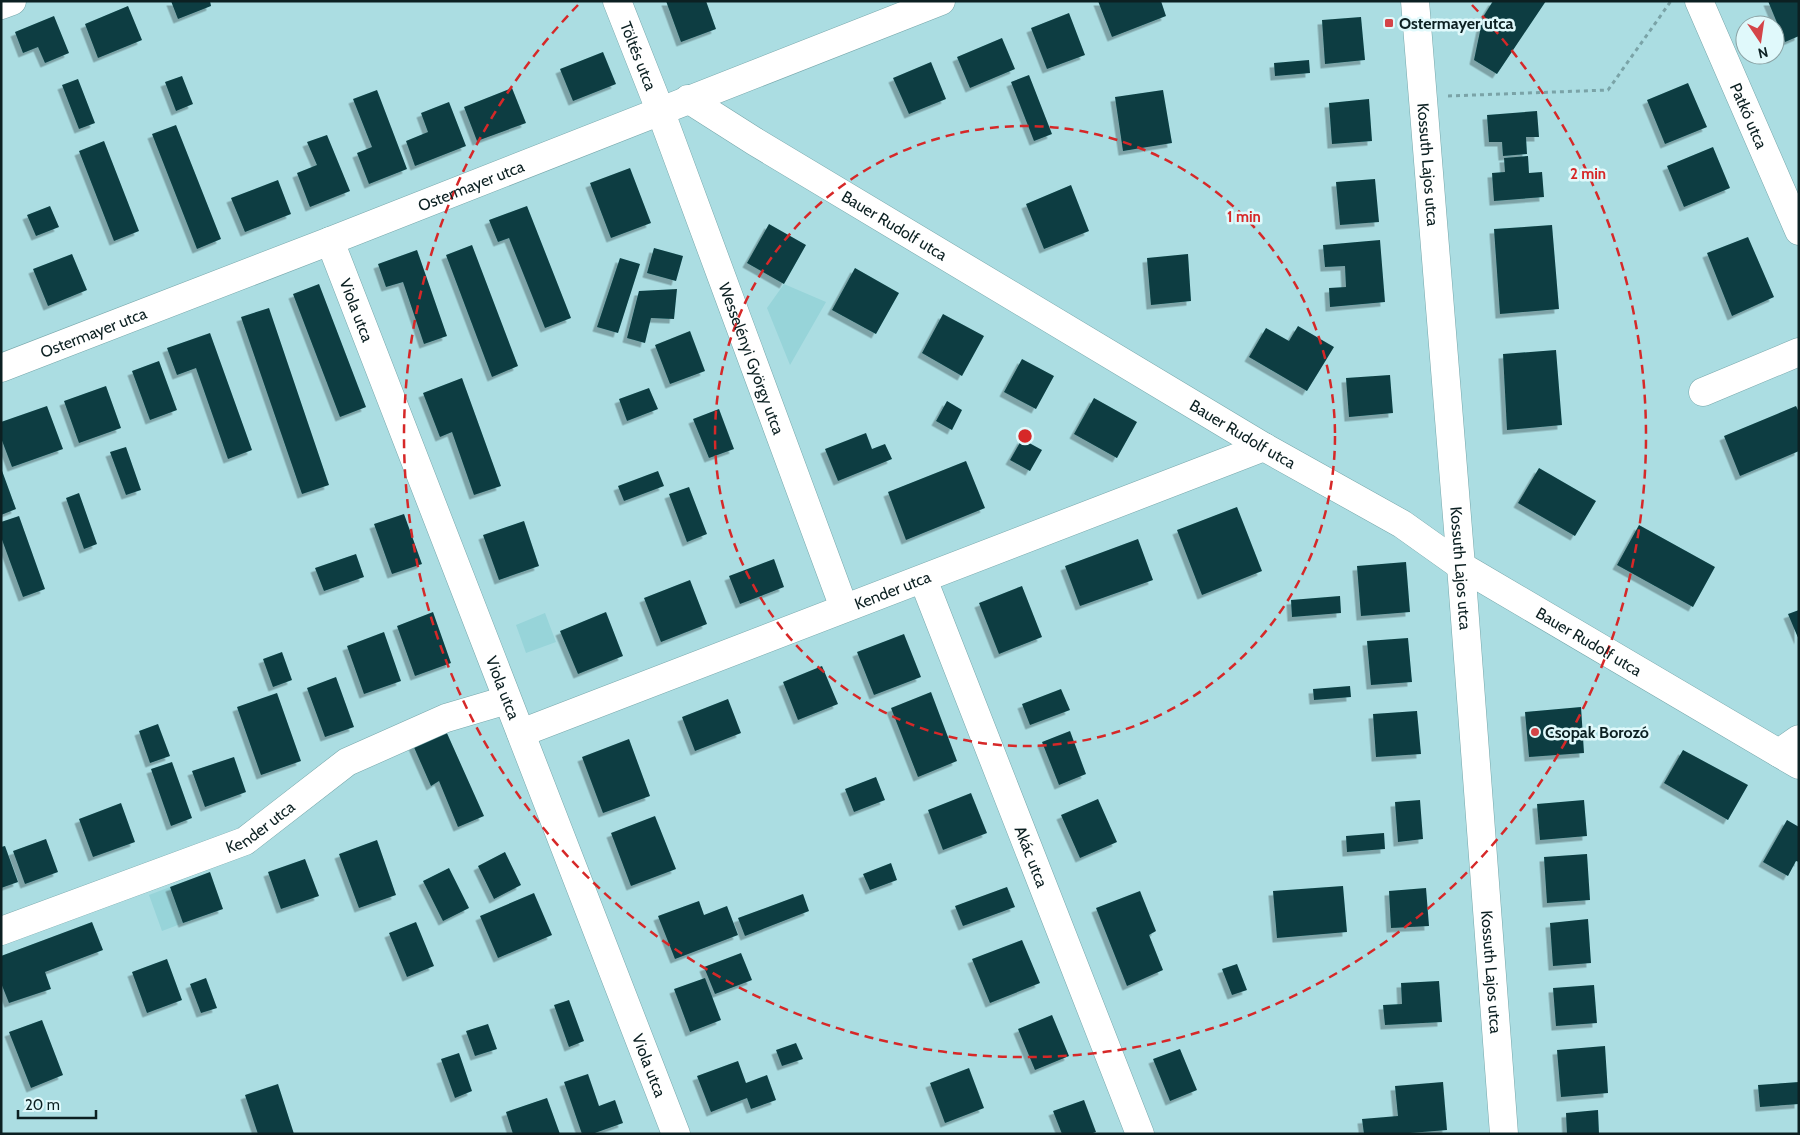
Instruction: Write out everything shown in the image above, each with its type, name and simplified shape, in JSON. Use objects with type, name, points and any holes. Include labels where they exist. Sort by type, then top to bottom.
[{"type":"street","points":[[1,5],[12,1]]},
{"type":"street","name":"Töltés utca","points":[[617,1],[660,110]]},
{"type":"street","name":"Ostermayer utca","points":[[1,368],[940,1]]},
{"type":"street","name":"Kossuth Lajos utca","points":[[1415,1],[1461,566],[1504,1134]]},
{"type":"street","name":"Patkó utca","points":[[1699,1],[1799,231]]},
{"type":"street","name":"Bauer Rudolf utca","points":[[688,99],[1264,446],[1402,524],[1461,566],[1792,752]]},
{"type":"street","name":"Wesselényi György utca","points":[[660,110],[844,608]]},
{"type":"street","name":"Viola utca","points":[[330,241],[676,1134]]},
{"type":"street","points":[[1703,392],[1799,352]]},
{"type":"street","name":"Kender utca","points":[[521,733],[1264,446]]},
{"type":"street","name":"Akác utca","points":[[923,579],[1140,1134]]},
{"type":"street","name":"Kender utca","points":[[1,931],[245,841],[347,762],[446,718],[507,700]]},
{"type":"path","points":[[1424,97],[1608,90],[1671,1]]},
{"type":"shaded area","points":[[784,284],[826,302],[790,365],[767,308]]},
{"type":"shaded area","points":[[545,613],[556,642],[526,653],[516,625]]},
{"type":"shaded area","points":[[170,887],[183,923],[162,931],[149,895]]},
{"type":"building","points":[[171,1],[210,1],[211,6],[178,19]]},
{"type":"building","points":[[666,1],[706,1],[716,29],[681,42]]},
{"type":"building","points":[[1098,1],[1161,1],[1166,16],[1112,37]]},
{"type":"building","points":[[1493,1],[1546,1],[1497,74],[1474,60],[1483,17]]},
{"type":"building","points":[[1768,1],[1799,1],[1799,36],[1785,42],[1785,15],[1774,15]]},
{"type":"building","points":[[128,6],[142,40],[98,58],[85,24]]},
{"type":"building","points":[[1069,13],[1085,55],[1047,69],[1031,28]]},
{"type":"building","points":[[54,16],[69,53],[45,63],[38,47],[23,53],[15,32]]},
{"type":"building","points":[[1361,17],[1365,60],[1325,64],[1322,20]]},
{"type":"building","points":[[1002,38],[1015,69],[970,88],[957,57]]},
{"type":"building","points":[[603,52],[616,84],[573,101],[560,69]]},
{"type":"building","points":[[1309,60],[1310,73],[1275,76],[1274,63]]},
{"type":"building","points":[[931,62],[946,99],[909,114],[893,78]]},
{"type":"building","points":[[1029,75],[1052,134],[1034,141],[1011,82]]},
{"type":"building","points":[[182,76],[193,104],[176,111],[165,82]]},
{"type":"building","points":[[78,79],[95,123],[79,129],[62,85]]},
{"type":"building","points":[[1688,83],[1707,127],[1665,144],[1647,100]]},
{"type":"building","points":[[512,88],[526,123],[477,141],[464,107]]},
{"type":"building","points":[[377,90],[407,169],[369,184],[357,153],[372,147],[353,99]]},
{"type":"building","points":[[1163,90],[1172,143],[1123,151],[1115,97]]},
{"type":"building","points":[[1369,99],[1372,141],[1332,144],[1329,103]]},
{"type":"building","points":[[449,102],[466,146],[415,166],[406,141],[428,132],[421,113]]},
{"type":"building","points":[[1537,111],[1539,137],[1526,137],[1527,154],[1503,156],[1502,142],[1489,142],[1487,115]]},
{"type":"building","points":[[176,125],[221,239],[197,249],[152,134]]},
{"type":"building","points":[[327,135],[350,191],[310,207],[297,173],[317,165],[307,142]]},
{"type":"building","points":[[104,141],[139,231],[114,241],[79,151]]},
{"type":"building","points":[[1713,147],[1730,188],[1684,207],[1667,166]]},
{"type":"building","points":[[1528,156],[1529,173],[1542,172],[1544,197],[1494,201],[1492,173],[1505,172],[1504,158]]},
{"type":"building","points":[[630,168],[651,223],[611,238],[590,183]]},
{"type":"building","points":[[1375,179],[1379,222],[1340,225],[1336,182]]},
{"type":"building","points":[[278,180],[291,214],[245,232],[231,198]]},
{"type":"building","points":[[1071,185],[1089,231],[1044,249],[1026,204]]},
{"type":"building","points":[[50,206],[59,227],[36,236],[27,215]]},
{"type":"building","points":[[527,206],[571,318],[545,328],[509,238],[498,242],[489,220]]},
{"type":"building","points":[[769,224],[806,245],[784,284],[747,263]]},
{"type":"building","points":[[1552,225],[1559,309],[1500,314],[1494,229]]},
{"type":"building","points":[[1748,237],[1774,297],[1732,316],[1707,253]]},
{"type":"building","points":[[1380,240],[1385,302],[1330,307],[1329,288],[1346,287],[1345,266],[1325,267],[1323,245]]},
{"type":"building","points":[[472,245],[518,366],[492,377],[446,255]]},
{"type":"building","points":[[654,248],[683,256],[676,281],[647,273]]},
{"type":"building","points":[[417,250],[447,336],[424,344],[403,282],[386,287],[378,264]]},
{"type":"building","points":[[72,254],[87,290],[48,306],[33,269]]},
{"type":"building","points":[[1188,254],[1191,301],[1151,305],[1147,258]]},
{"type":"building","points":[[620,258],[640,264],[618,333],[597,327]]},
{"type":"building","points":[[855,268],[899,293],[876,334],[832,310]]},
{"type":"building","points":[[319,284],[366,407],[340,417],[293,294]]},
{"type":"building","points":[[677,289],[674,319],[651,318],[645,343],[627,338],[639,291]]},
{"type":"building","points":[[269,308],[329,485],[302,494],[241,317]]},
{"type":"building","points":[[943,314],[984,336],[962,376],[922,353]]},
{"type":"building","points":[[1298,326],[1334,347],[1307,391],[1249,357],[1266,328],[1289,341]]},
{"type":"building","points":[[690,331],[705,371],[670,384],[655,345]]},
{"type":"building","points":[[210,333],[252,450],[228,459],[196,368],[177,375],[167,348]]},
{"type":"building","points":[[1556,350],[1562,425],[1507,430],[1503,354]]},
{"type":"building","points":[[1022,359],[1054,376],[1036,409],[1004,392]]},
{"type":"building","points":[[159,361],[177,410],[150,420],[132,371]]},
{"type":"building","points":[[1390,375],[1393,413],[1349,417],[1346,378]]},
{"type":"building","points":[[462,378],[501,486],[474,495],[452,432],[440,437],[423,393]]},
{"type":"building","points":[[106,386],[121,428],[79,443],[64,401]]},
{"type":"building","points":[[649,388],[658,409],[627,421],[619,399]]},
{"type":"building","points":[[1094,398],[1137,422],[1117,458],[1074,434]]},
{"type":"building","points":[[947,401],[962,410],[952,430],[936,421]]},
{"type":"building","points":[[47,406],[63,449],[12,467],[1,438],[1,422]]},
{"type":"building","points":[[1796,406],[1799,412],[1799,451],[1740,476],[1724,436]]},
{"type":"building","points":[[719,409],[734,449],[709,458],[693,419]]},
{"type":"building","points":[[866,433],[872,449],[885,444],[892,459],[838,481],[825,449]]},
{"type":"building","points":[[1022,439],[1042,450],[1030,471],[1010,460]]},
{"type":"building","points":[[126,447],[141,490],[126,495],[110,452]]},
{"type":"building","points":[[966,461],[985,508],[906,540],[888,492]]},
{"type":"building","points":[[1,468],[16,509],[1,515]]},
{"type":"building","points":[[1539,468],[1596,501],[1575,536],[1518,503]]},
{"type":"building","points":[[658,471],[664,486],[624,501],[618,486]]},
{"type":"building","points":[[689,487],[707,534],[687,542],[669,494]]},
{"type":"building","points":[[79,493],[97,544],[84,549],[66,498]]},
{"type":"building","points":[[1237,507],[1262,571],[1202,595],[1177,530]]},
{"type":"building","points":[[404,514],[422,564],[392,574],[374,524]]},
{"type":"building","points":[[19,516],[45,589],[23,597],[1,537],[1,522]]},
{"type":"building","points":[[524,521],[539,566],[499,580],[483,535]]},
{"type":"building","points":[[1639,525],[1715,567],[1693,607],[1617,565]]},
{"type":"building","points":[[1138,539],[1153,580],[1080,606],[1065,566]]},
{"type":"building","points":[[356,554],[364,577],[324,591],[315,568]]},
{"type":"building","points":[[774,559],[784,587],[740,604],[729,576]]},
{"type":"building","points":[[1406,562],[1410,612],[1361,616],[1357,566]]},
{"type":"building","points":[[690,580],[707,624],[661,642],[644,598]]},
{"type":"building","points":[[1022,586],[1042,637],[999,654],[979,603]]},
{"type":"building","points":[[1340,596],[1341,613],[1292,617],[1291,600]]},
{"type":"building","points":[[1799,610],[1799,640],[1788,614]]},
{"type":"building","points":[[433,612],[451,663],[415,676],[397,626]]},
{"type":"building","points":[[606,612],[623,656],[578,674],[560,631]]},
{"type":"building","points":[[384,632],[401,681],[364,694],[347,646]]},
{"type":"building","points":[[904,634],[921,677],[874,695],[857,652]]},
{"type":"building","points":[[1408,638],[1412,682],[1371,685],[1367,641]]},
{"type":"building","points":[[282,652],[292,680],[273,687],[263,659]]},
{"type":"building","points":[[822,666],[838,704],[798,720],[783,682]]},
{"type":"building","points":[[336,677],[354,727],[325,737],[307,688]]},
{"type":"building","points":[[1350,686],[1351,697],[1314,700],[1313,689]]},
{"type":"building","points":[[1061,689],[1070,710],[1030,725],[1022,704]]},
{"type":"building","points":[[931,692],[957,761],[918,777],[891,708]]},
{"type":"building","points":[[277,693],[301,761],[261,775],[237,707]]},
{"type":"building","points":[[728,699],[741,733],[695,751],[682,717]]},
{"type":"building","points":[[1581,707],[1584,753],[1529,757],[1525,712]]},
{"type":"building","points":[[1417,711],[1421,754],[1376,757],[1373,714]]},
{"type":"building","points":[[158,724],[170,756],[150,763],[139,731]]},
{"type":"building","points":[[446,731],[484,816],[458,827],[439,781],[431,786],[413,745]]},
{"type":"building","points":[[1070,731],[1086,774],[1059,785],[1042,742]]},
{"type":"building","points":[[629,739],[650,796],[603,813],[582,757]]},
{"type":"building","points":[[1683,750],[1748,785],[1728,820],[1664,783]]},
{"type":"building","points":[[234,757],[246,792],[205,807],[192,771]]},
{"type":"building","points":[[172,762],[192,818],[171,826],[151,769]]},
{"type":"building","points":[[876,777],[885,800],[854,812],[845,789]]},
{"type":"building","points":[[971,793],[987,833],[943,850],[928,810]]},
{"type":"building","points":[[1098,799],[1117,842],[1080,858],[1061,815]]},
{"type":"building","points":[[1420,800],[1423,839],[1398,842],[1395,802]]},
{"type":"building","points":[[1584,800],[1587,836],[1540,840],[1537,804]]},
{"type":"building","points":[[121,803],[135,842],[93,857],[79,819]]},
{"type":"building","points":[[655,816],[676,869],[631,886],[611,833]]},
{"type":"building","points":[[1787,820],[1799,827],[1799,862],[1796,861],[1788,876],[1763,862]]},
{"type":"building","points":[[1384,833],[1385,849],[1347,852],[1346,836]]},
{"type":"building","points":[[46,839],[58,872],[25,884],[13,851]]},
{"type":"building","points":[[377,840],[396,895],[359,908],[339,854]]},
{"type":"building","points":[[5,846],[18,882],[1,888],[1,847]]},
{"type":"building","points":[[505,852],[521,885],[494,899],[478,866]]},
{"type":"building","points":[[1587,854],[1590,900],[1547,903],[1544,857]]},
{"type":"building","points":[[305,859],[319,896],[281,909],[268,872]]},
{"type":"building","points":[[891,863],[897,880],[870,890],[863,874]]},
{"type":"building","points":[[449,868],[469,908],[443,921],[423,881]]},
{"type":"building","points":[[210,872],[223,909],[183,923],[170,887]]},
{"type":"building","points":[[1343,886],[1347,932],[1277,938],[1273,891]]},
{"type":"building","points":[[1007,887],[1015,907],[963,926],[955,906]]},
{"type":"building","points":[[1426,888],[1429,926],[1391,928],[1389,891]]},
{"type":"building","points":[[1140,891],[1156,931],[1149,935],[1163,970],[1127,986],[1096,908]]},
{"type":"building","points":[[534,893],[552,935],[498,958],[480,916]]},
{"type":"building","points":[[803,894],[809,911],[745,936],[738,918]]},
{"type":"building","points":[[699,901],[704,915],[727,906],[738,935],[675,959],[658,916]]},
{"type":"building","points":[[1588,919],[1591,963],[1553,966],[1550,923]]},
{"type":"building","points":[[92,922],[103,950],[45,972],[51,989],[9,1003],[1,983],[1,956]]},
{"type":"building","points":[[416,922],[434,966],[407,977],[389,933]]},
{"type":"building","points":[[1022,940],[1040,983],[990,1003],[972,959]]},
{"type":"building","points":[[741,953],[752,980],[715,994],[704,967]]},
{"type":"building","points":[[167,959],[182,1000],[147,1013],[132,972]]},
{"type":"building","points":[[1237,964],[1247,990],[1232,995],[1222,969]]},
{"type":"building","points":[[206,978],[217,1008],[201,1013],[190,984]]},
{"type":"building","points":[[705,978],[721,1020],[690,1032],[674,989]]},
{"type":"building","points":[[1439,981],[1442,1022],[1385,1025],[1383,1005],[1402,1004],[1401,983]]},
{"type":"building","points":[[1594,985],[1597,1023],[1556,1026],[1553,988]]},
{"type":"building","points":[[569,1000],[584,1041],[569,1047],[554,1005]]},
{"type":"building","points":[[1052,1015],[1069,1056],[1035,1070],[1018,1029]]},
{"type":"building","points":[[42,1020],[63,1075],[31,1088],[9,1032]]},
{"type":"building","points":[[488,1024],[497,1049],[475,1056],[466,1031]]},
{"type":"building","points":[[796,1043],[803,1059],[782,1066],[776,1050]]},
{"type":"building","points":[[1605,1046],[1608,1093],[1561,1097],[1557,1050]]},
{"type":"building","points":[[1180,1049],[1197,1090],[1170,1101],[1153,1059]]},
{"type":"building","points":[[459,1053],[472,1091],[455,1098],[441,1059]]},
{"type":"building","points":[[738,1061],[746,1083],[767,1075],[776,1100],[751,1109],[747,1098],[711,1112],[697,1076]]},
{"type":"building","points":[[969,1068],[984,1108],[945,1123],[930,1083]]},
{"type":"building","points":[[588,1074],[599,1106],[615,1100],[623,1123],[592,1134],[582,1134],[564,1082]]},
{"type":"building","points":[[1443,1082],[1447,1130],[1398,1134],[1364,1134],[1362,1119],[1398,1116],[1395,1086]]},
{"type":"building","points":[[1799,1082],[1799,1104],[1760,1107],[1758,1085]]},
{"type":"building","points":[[278,1084],[294,1134],[258,1134],[245,1095]]},
{"type":"building","points":[[547,1098],[560,1134],[513,1134],[506,1112]]},
{"type":"building","points":[[1084,1100],[1096,1132],[1090,1134],[1062,1134],[1053,1111]]},
{"type":"building","points":[[1598,1110],[1599,1134],[1567,1134],[1566,1113]]},
{"type":"place","name":"Ostermayer utca","points":[[1389,23]]},
{"type":"place","name":"Csopak Borozó","points":[[1535,732]]}]
